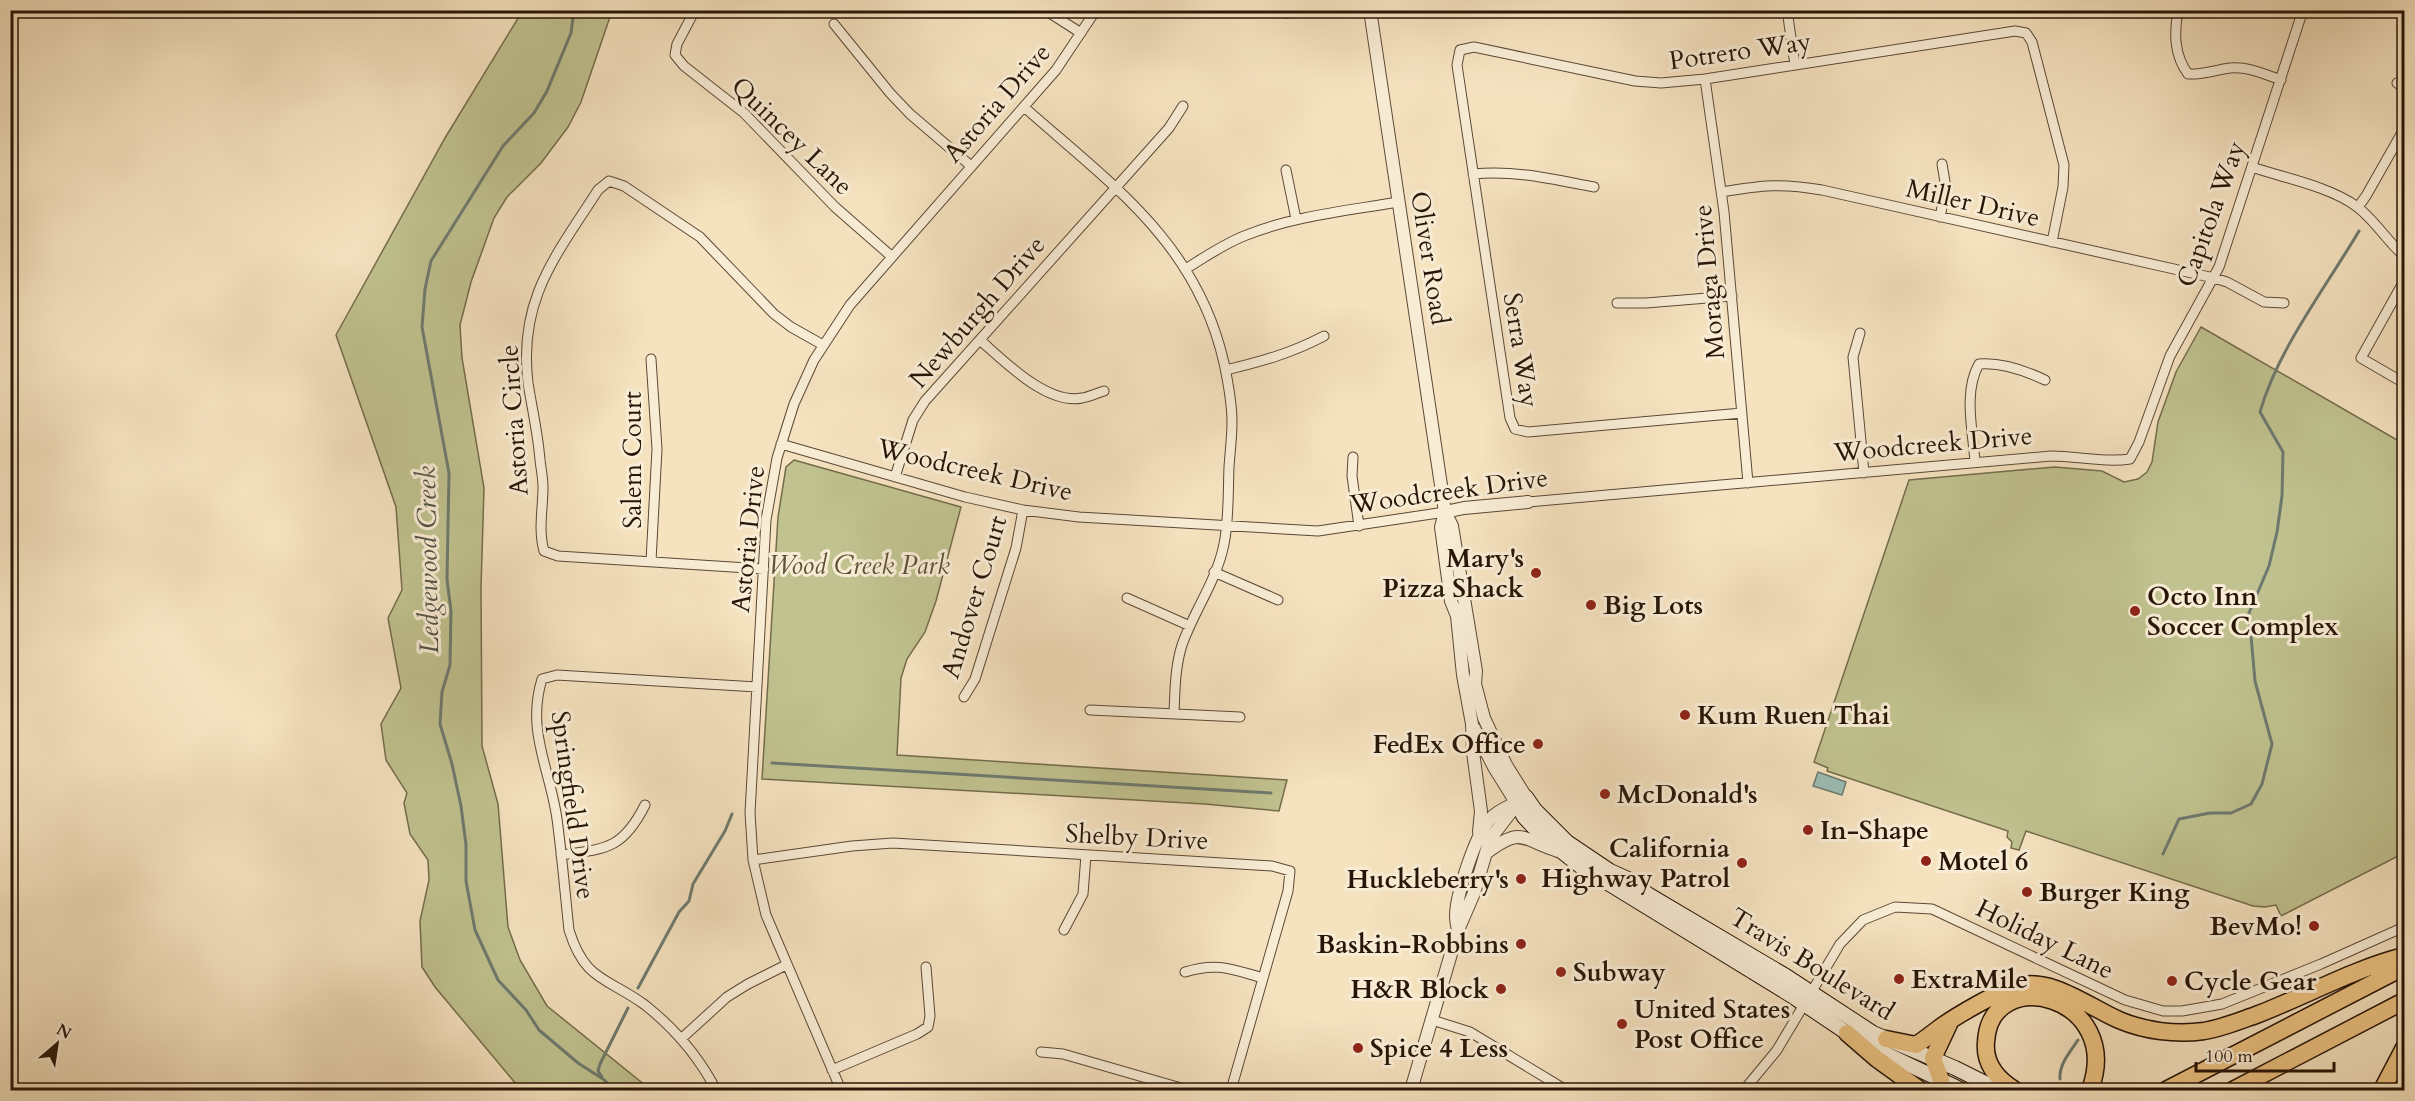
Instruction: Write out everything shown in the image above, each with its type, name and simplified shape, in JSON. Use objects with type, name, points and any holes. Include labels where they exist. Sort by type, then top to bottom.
[{"type":"highway","points":[[1886,1039],[1916,1045],[2005,990],[2020,985],[2042,985],[2069,995],[2121,1021],[2148,1029],[2179,1032],[2205,1031],[2249,1018],[2378,963],[2404,956]]},
{"type":"highway","points":[[2166,1090],[2404,967]]},
{"type":"highway","points":[[2015,1090],[1991,1070],[1985,1051],[1986,1038],[1991,1023],[1999,1011],[2014,1000],[2032,996],[2051,999],[2068,1008],[2081,1019],[2095,1048],[2096,1065],[2090,1090]]},
{"type":"highway","points":[[2233,1090],[2404,1001]]},
{"type":"highway","points":[[1941,1080],[1933,1058],[1949,1023]]},
{"type":"highway","points":[[1847,1033],[1877,1059],[1920,1090]]},
{"type":"highway","points":[[2382,1090],[2404,1048]]},
{"type":"main road","name":"Travis Boulevard","points":[[1521,800],[1524,817],[1560,851],[1807,999],[1886,1039],[1933,1058],[1999,1090]]},
{"type":"main road","name":"Travis Boulevard","points":[[1521,800],[1550,828],[1587,857],[1628,879],[1649,895],[1713,932],[1807,999],[1847,1033],[1962,1090]]},
{"type":"street","name":"Quincey Lane","points":[[695,10],[677,44],[675,56],[684,66],[744,112],[835,207],[891,256]]},
{"type":"street","points":[[1045,10],[1081,33]]},
{"type":"street","name":"Astoria Drive","points":[[841,1090],[766,915],[753,860],[750,813],[766,520],[772,482],[794,404],[823,345],[850,304],[1056,70],[1096,10]]},
{"type":"street","name":"Oliver Road","points":[[1370,10],[1445,512],[1452,526],[1476,671],[1475,684],[1484,718],[1521,800]]},
{"type":"street","points":[[1786,10],[1795,65]]},
{"type":"street","name":"Capitola Way","points":[[2130,459],[2139,442],[2170,356],[2214,278],[2303,10]]},
{"type":"street","points":[[2178,11],[2174,35],[2181,66],[2188,74],[2203,75],[2231,68],[2250,69],[2281,80]]},
{"type":"street","points":[[834,24],[910,114],[971,166]]},
{"type":"street","name":"Potrero Way","points":[[1460,50],[1474,47],[1635,81],[1660,83],[1705,79],[2015,31],[2026,33],[2032,42],[2064,165],[2063,188],[2052,242]]},
{"type":"street","name":"Serra Way","points":[[1460,50],[1457,65],[1510,418],[1515,429],[1528,432],[1742,413]]},
{"type":"street","name":"Moraga Drive","points":[[1705,79],[1722,192],[1748,483]]},
{"type":"street","name":"Newburgh Drive","points":[[895,477],[913,420],[925,401],[1116,188],[1168,128],[1183,105]]},
{"type":"street","points":[[1024,106],[1144,214],[1169,243],[1187,268],[1205,301],[1218,336],[1226,370],[1232,421],[1224,546],[1176,665],[1174,712]]},
{"type":"street","points":[[2358,207],[2404,129]]},
{"type":"street","points":[[1940,217],[1946,188],[1942,164]]},
{"type":"street","points":[[2252,167],[2330,193],[2358,207],[2404,256]]},
{"type":"street","points":[[1286,170],[1296,219]]},
{"type":"street","points":[[1473,174],[1496,171],[1521,173],[1594,187]]},
{"type":"street","name":"Astoria Circle","points":[[764,569],[558,556],[543,551],[540,538],[543,486],[538,437],[528,382],[526,346],[531,313],[538,287],[549,267],[598,190],[609,181],[624,186],[672,216],[719,254],[774,314],[791,327],[823,345]]},
{"type":"street","name":"Miller Drive","points":[[1722,192],[1764,185],[1793,185],[2214,278],[2227,282],[2264,302],[2284,303]]},
{"type":"street","points":[[1187,268],[1242,236],[1296,219],[1398,202]]},
{"type":"street","points":[[2404,281],[2361,358],[2404,383]]},
{"type":"street","points":[[1617,303],[1732,296]]},
{"type":"street","points":[[1860,333],[1853,357],[1864,473]]},
{"type":"street","points":[[1226,370],[1291,352],[1323,336]]},
{"type":"street","points":[[980,340],[1032,383],[1052,393],[1081,399],[1104,391]]},
{"type":"street","name":"Salem Court","points":[[651,359],[657,449],[651,561]]},
{"type":"street","points":[[1975,462],[1971,397],[1973,375],[1979,364],[1991,363],[2024,370],[2045,381]]},
{"type":"street","name":"Woodcreek Drive","points":[[781,444],[895,477],[1023,510],[1079,517],[1318,531],[1464,508],[1975,462],[2051,456],[2120,461],[2130,459]]},
{"type":"street","points":[[1353,457],[1352,476],[1359,526]]},
{"type":"street","name":"Andover Court","points":[[964,697],[975,679],[1009,570],[1023,510]]},
{"type":"street","name":"Oliver Road","points":[[1445,512],[1441,527],[1472,724],[1473,752],[1481,811],[1479,837],[1456,916],[1458,930]]},
{"type":"street","points":[[1214,572],[1278,600]]},
{"type":"street","points":[[1128,598],[1190,626]]},
{"type":"street","name":"Springfield Drive","points":[[716,1090],[694,1054],[681,1039],[644,1005],[597,977],[583,962],[574,947],[569,930],[551,788],[540,755],[536,726],[538,693],[542,679],[557,675],[757,687]]},
{"type":"street","points":[[1090,710],[1174,712],[1240,717]]},
{"type":"street","name":"Oliver Road","points":[[1472,724],[1494,767],[1521,800]]},
{"type":"street","name":"Oliver Road","points":[[1479,837],[1491,818],[1503,808],[1521,800]]},
{"type":"street","name":"Oliver Road","points":[[1411,1090],[1458,930],[1474,893],[1490,839],[1521,800]]},
{"type":"street","points":[[561,855],[600,850],[619,841],[634,826],[645,805]]},
{"type":"street","points":[[1486,853],[1501,842],[1515,836],[1526,837],[1560,851]]},
{"type":"street","name":"Shelby Drive","points":[[753,860],[852,846],[893,843],[1272,866],[1290,871],[1288,891],[1231,1090]]},
{"type":"street","points":[[1064,930],[1083,894],[1086,855]]},
{"type":"street","name":"Holiday Lane","points":[[1744,1090],[1777,1050],[1840,944],[1853,929],[1872,915],[1895,907],[1932,909],[2125,1000],[2163,1011],[2182,1011],[2222,1004],[2331,960],[2404,927]]},
{"type":"street","points":[[681,1039],[727,998],[748,984],[786,965]]},
{"type":"street","points":[[1185,972],[1205,966],[1228,968],[1263,978]]},
{"type":"street","points":[[832,1070],[917,1034],[928,1027],[930,1016],[926,967]]},
{"type":"street","points":[[1432,1020],[1470,1032],[1566,1090]]},
{"type":"street","points":[[1041,1052],[1063,1054],[1188,1090]]},
{"type":"green space","points":[[523,10],[612,11],[581,102],[568,127],[541,163],[507,197],[494,218],[471,282],[460,325],[462,358],[484,488],[481,588],[482,746],[498,804],[508,927],[520,960],[547,1006],[651,1090],[521,1090],[435,987],[422,967],[420,921],[429,880],[428,860],[410,834],[404,803],[407,793],[386,760],[381,724],[401,688],[388,618],[402,590],[396,507],[336,335],[445,138]]},
{"type":"green space","name":"Octo Inn Soccer Complex","points":[[2201,327],[2404,444],[2404,853],[2281,916],[2276,905],[2253,906],[2026,831],[2019,850],[2011,848],[2012,842],[2007,837],[2008,831],[1827,771],[1828,768],[1814,762],[1909,480],[2055,467],[2102,471],[2124,482],[2138,479],[2147,472],[2152,462],[2158,422],[2176,372]]},
{"type":"green space","name":"Wood Creek Park","points":[[794,460],[961,507],[936,601],[925,632],[907,659],[901,678],[897,755],[1287,780],[1279,811],[1205,804],[762,779],[778,517],[786,467]]},
{"type":"water","points":[[1818,772],[1846,782],[1842,795],[1813,786]]},
{"type":"waterway","name":"Ledgewood Creek","points":[[574,10],[571,33],[547,91],[534,113],[503,146],[431,261],[425,289],[422,327],[449,473],[447,579],[451,611],[450,665],[442,692],[440,724],[461,806],[466,845],[466,881],[475,930],[498,980],[526,1010],[539,1030],[615,1090]]},
{"type":"waterway","points":[[2163,854],[2179,819],[2210,813],[2231,813],[2251,804],[2262,784],[2272,744],[2255,681],[2249,613],[2269,566],[2277,532],[2282,496],[2283,452],[2260,412],[2278,365],[2359,231]]},
{"type":"waterway","points":[[772,763],[1271,793]]},
{"type":"waterway","points":[[638,988],[679,912],[689,901],[693,884],[725,831],[732,814]]},
{"type":"waterway","points":[[602,1077],[598,1071],[600,1064],[628,1008]]},
{"type":"waterway","points":[[2060,1079],[2063,1063],[2078,1040]]},
{"type":"place","name":"Mary's Pizza Shack","points":[[1536,573]]},
{"type":"place","name":"Big Lots","points":[[1591,605]]},
{"type":"place","name":"Octo Inn Soccer Complex","points":[[2135,611]]},
{"type":"place","name":"Kum Ruen Thai","points":[[1685,715]]},
{"type":"place","name":"FedEx Office","points":[[1538,744]]},
{"type":"place","name":"McDonald's","points":[[1605,794]]},
{"type":"place","name":"In-Shape","points":[[1808,830]]},
{"type":"place","name":"Motel 6","points":[[1926,861]]},
{"type":"place","name":"California Highway Patrol","points":[[1742,863]]},
{"type":"place","name":"Huckleberry's","points":[[1521,879]]},
{"type":"place","name":"Burger King","points":[[2027,892]]},
{"type":"place","name":"BevMo!","points":[[2314,926]]},
{"type":"place","name":"Baskin-Robbins","points":[[1521,944]]},
{"type":"place","name":"Subway","points":[[1561,972]]},
{"type":"place","name":"ExtraMile","points":[[1899,979]]},
{"type":"place","name":"Cycle Gear","points":[[2172,981]]},
{"type":"place","name":"H&R Block","points":[[1501,989]]},
{"type":"place","name":"United States Post Office","points":[[1622,1024]]},
{"type":"place","name":"Spice 4 Less","points":[[1358,1048]]}]
